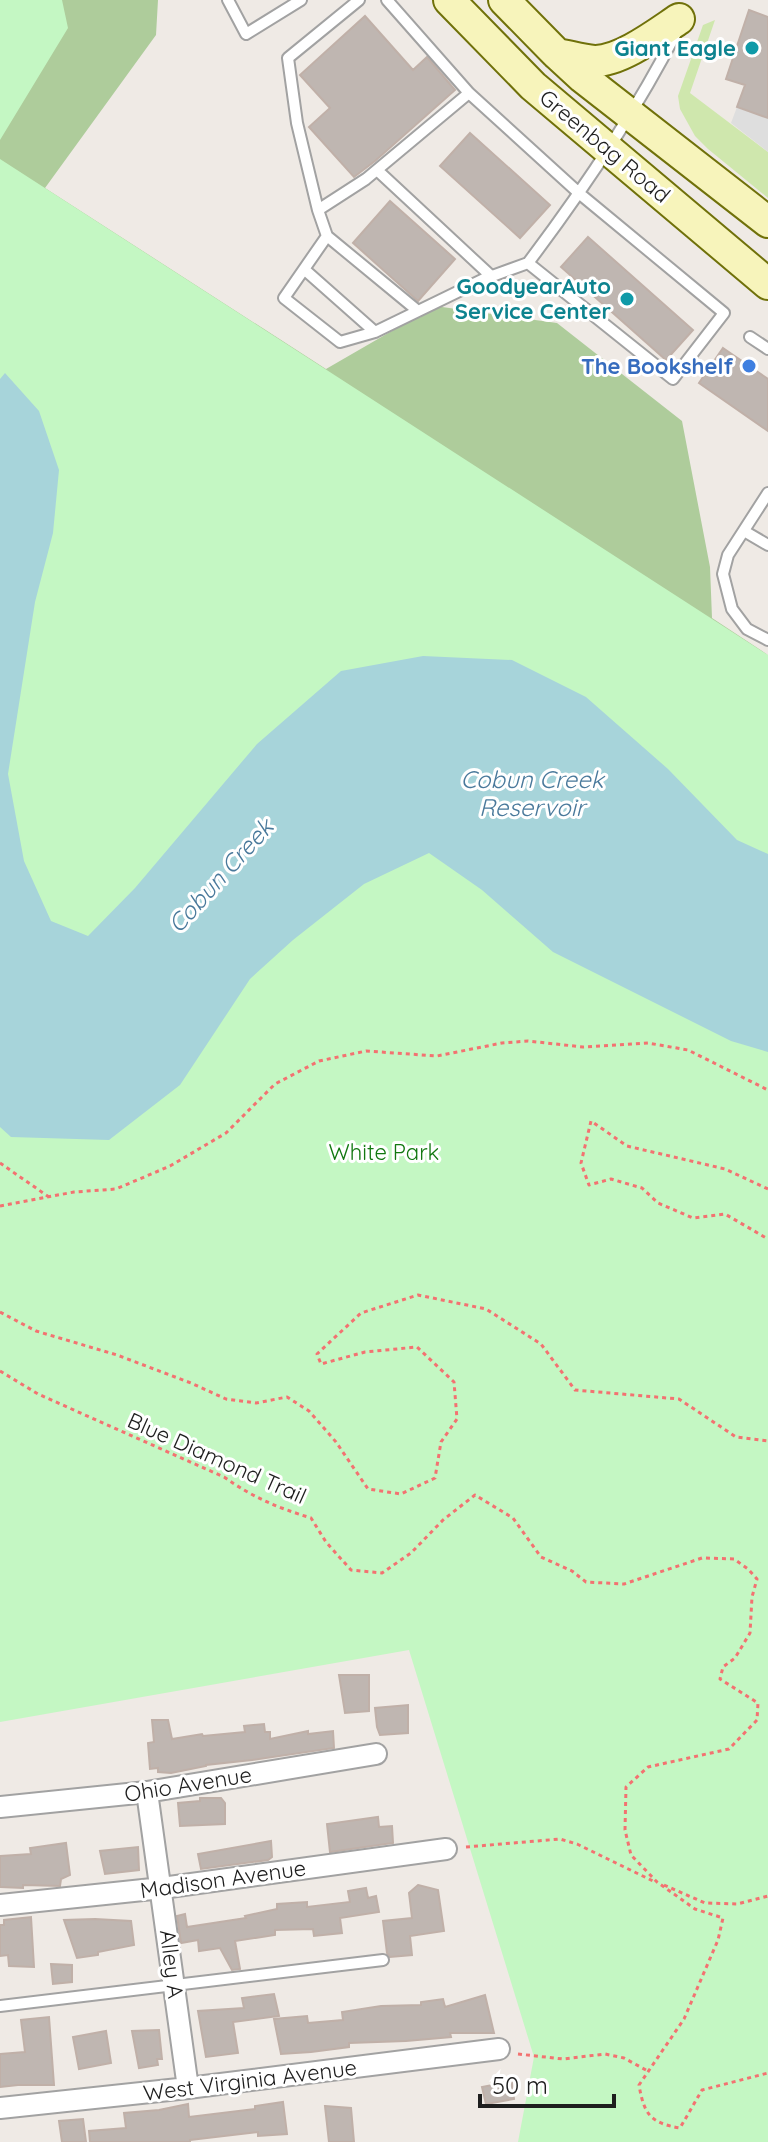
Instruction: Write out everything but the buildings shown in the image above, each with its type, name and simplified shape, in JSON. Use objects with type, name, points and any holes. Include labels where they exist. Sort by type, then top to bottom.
[{"type":"main road","name":"Greenbag Road","points":[[449,0],[533,86],[768,284]]},
{"type":"main road","name":"Greenbag Road","points":[[504,0],[556,53],[631,116],[768,222]]},
{"type":"main road","points":[[556,53],[593,61],[609,60],[640,45],[680,14]]},
{"type":"street","name":"Ohio Avenue","points":[[0,1807],[147,1792],[376,1754]]},
{"type":"street","name":"Alley A","points":[[147,1792],[188,2088]]},
{"type":"street","name":"Madison Avenue","points":[[0,1905],[162,1888],[446,1849]]},
{"type":"street","name":"West Virginia Avenue","points":[[0,2108],[499,2049]]},
{"type":"lane","points":[[228,0],[246,34],[301,0]]},
{"type":"lane","points":[[359,0],[288,58],[297,123],[327,236],[418,311]]},
{"type":"lane","points":[[387,0],[469,93],[580,194],[724,313],[673,379],[528,263]]},
{"type":"lane","points":[[327,236],[284,298],[340,342],[375,332],[491,276],[528,263],[580,194],[631,116],[676,32],[680,14]]},
{"type":"lane","points":[[318,210],[377,170],[469,93]]},
{"type":"lane","points":[[377,170],[491,276]]},
{"type":"lane","points":[[305,270],[375,332]]},
{"type":"lane","points":[[750,337],[768,349]]},
{"type":"lane","points":[[768,493],[728,555],[723,574],[732,609],[747,629],[768,640]]},
{"type":"lane","points":[[744,531],[768,545]]},
{"type":"lane","points":[[0,2006],[383,1960]]},
{"type":"path","points":[[0,1206],[74,1192],[116,1189],[170,1166],[226,1133],[275,1084],[319,1061],[366,1051],[437,1056],[528,1041],[583,1047],[648,1043],[688,1050],[768,1090]]},
{"type":"path","points":[[768,1189],[725,1169],[627,1146],[591,1121],[581,1163],[589,1185],[611,1179],[642,1188],[658,1203],[693,1218],[725,1214],[768,1239]]},
{"type":"path","points":[[0,1163],[49,1197]]},
{"type":"path","points":[[0,1312],[36,1331],[117,1355],[226,1399],[256,1403],[287,1397],[309,1411],[336,1442],[368,1489],[401,1494],[435,1478],[441,1442],[457,1419],[454,1382],[417,1347],[365,1352],[321,1364],[317,1354],[361,1313],[418,1295],[486,1309],[541,1344],[575,1390],[679,1399],[736,1437],[768,1441]]},
{"type":"path","name":"Blue Diamond Trail","points":[[0,1371],[38,1394],[224,1477],[249,1495],[311,1518],[326,1542],[351,1570],[382,1573],[411,1553],[443,1520],[475,1495],[513,1518],[541,1557],[572,1571],[586,1582],[624,1584],[702,1558],[734,1559],[748,1569],[757,1579],[752,1597],[750,1633],[735,1658],[723,1667],[720,1679],[758,1703],[757,1720],[729,1749],[648,1767],[626,1787],[625,1830],[631,1855],[657,1882],[695,1909],[723,1918],[718,1940],[684,2019],[639,2085],[643,2107],[661,2125],[680,2128],[702,2090],[768,2073]]},
{"type":"path","points":[[446,1849],[560,1839],[705,1903],[737,1904],[768,1896]]},
{"type":"path","points":[[499,2049],[527,2057],[563,2059],[605,2054],[624,2058],[648,2073]]},
{"type":"green space","points":[[0,0],[158,0],[156,35],[45,188],[326,369],[435,306],[557,323],[682,421],[710,567],[712,618],[768,655],[0,379]]},
{"type":"green space","points":[[0,0],[62,0],[68,28],[0,140]]},
{"type":"green space","points":[[715,20],[690,93],[768,152],[768,198],[695,136],[680,109],[678,96],[703,25]]},
{"type":"green space","name":"White Park","points":[[0,159],[768,655],[768,2142],[518,2142],[534,2057],[409,1650],[0,1722]]},
{"type":"shaded area","points":[[737,107],[768,118],[768,152],[731,123]]},
{"type":"water","name":"Cobun Creek Reservoir","points":[[5,373],[39,411],[59,470],[53,533],[35,602],[8,774],[24,861],[51,921],[88,936],[135,888],[257,744],[341,671],[423,656],[512,660],[586,697],[668,769],[737,840],[768,854],[768,1052],[731,1041],[553,952],[482,890],[429,853],[364,884],[293,940],[250,979],[180,1085],[109,1140],[11,1137],[0,1127],[0,379]]},
{"type":"place","name":"Giant Eagle","points":[[752,48]]},
{"type":"place","name":"GoodyearAuto Service Center","points":[[627,299]]},
{"type":"place","name":"The Bookshelf","points":[[749,366]]},
{"type":"water label","name":"Cobun Creek","points":[[221,876]]}]
